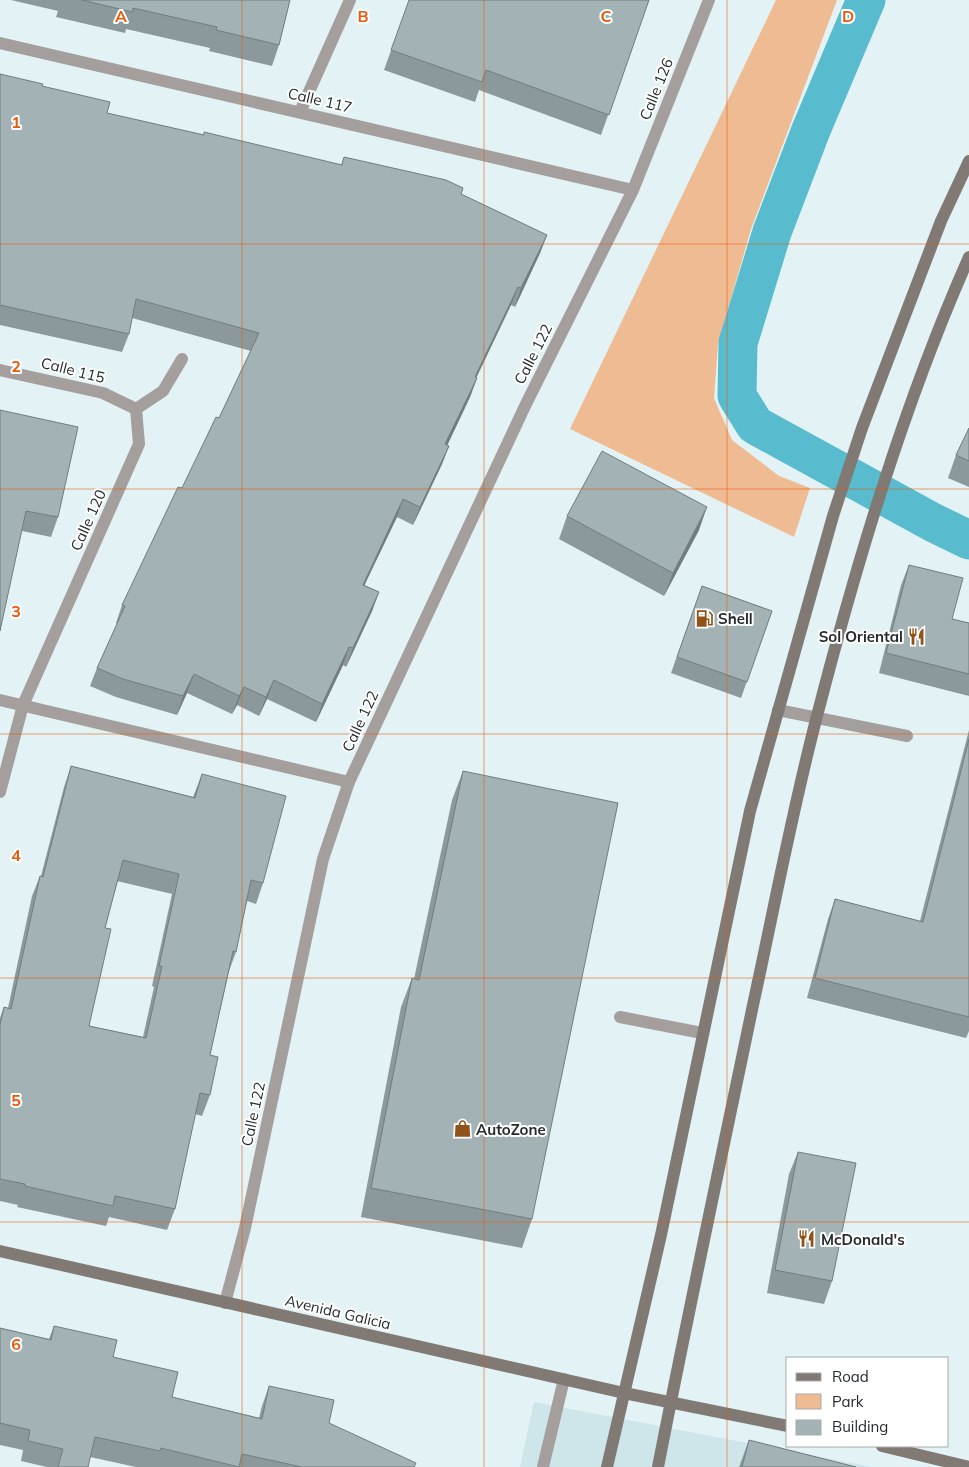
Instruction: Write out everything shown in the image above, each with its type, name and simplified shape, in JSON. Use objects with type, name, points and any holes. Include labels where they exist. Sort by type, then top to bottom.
[{"type":"street","points":[[300,112],[350,0]]},
{"type":"street","name":"Calle 126","points":[[633,190],[709,0]]},
{"type":"street","name":"Calle 117","points":[[0,43],[633,190]]},
{"type":"street","points":[[607,1467],[661,1235],[750,810],[833,516],[862,428],[941,221],[969,161]]},
{"type":"street","name":"Calle 122","points":[[225,1303],[245,1228],[323,859],[349,782],[525,406],[633,190]]},
{"type":"street","points":[[658,1467],[779,883],[816,718],[868,533],[898,440],[969,257]]},
{"type":"street","points":[[136,409],[163,391],[182,359]]},
{"type":"street","name":"Calle 115","points":[[0,370],[103,393],[136,409]]},
{"type":"street","name":"Calle 120","points":[[0,792],[23,705],[140,444],[136,409]]},
{"type":"street","points":[[0,700],[349,782]]},
{"type":"street","points":[[778,710],[907,736]]},
{"type":"street","points":[[620,1017],[702,1033]]},
{"type":"street","name":"Avenida Galicia","points":[[0,1251],[624,1393],[786,1426]]},
{"type":"street","points":[[543,1467],[564,1379]]},
{"type":"street","points":[[886,1447],[969,1467]]},
{"type":"shaded area","points":[[534,1402],[872,1467],[520,1467]]},
{"type":"green space","points":[[776,0],[837,0],[751,229],[718,344],[714,398],[732,440],[779,476],[810,488],[794,537],[570,429]]},
{"type":"building","points":[[82,0],[290,0],[279,45],[216,30],[217,27],[133,8],[132,12]]},
{"type":"building","points":[[409,0],[649,0],[609,115],[486,70],[482,82],[391,50]]},
{"type":"building","points":[[0,74],[110,102],[107,113],[204,135],[204,132],[342,165],[344,157],[446,180],[463,188],[461,194],[547,235],[521,288],[518,287],[475,377],[477,378],[445,444],[449,446],[420,507],[403,499],[363,585],[379,592],[353,648],[349,647],[322,704],[274,680],[266,697],[244,687],[239,696],[194,674],[183,696],[123,679],[97,668],[125,606],[122,605],[178,487],[182,488],[216,417],[219,418],[259,333],[136,299],[129,334],[0,305]]},
{"type":"building","points":[[0,410],[78,427],[58,517],[26,511],[0,631]]},
{"type":"building","points":[[969,428],[969,461],[956,455]]},
{"type":"building","points":[[602,451],[707,507],[673,573],[567,516]]},
{"type":"building","points":[[909,565],[963,578],[952,619],[969,623],[969,674],[886,653]]},
{"type":"building","points":[[702,586],[772,611],[747,682],[677,657]]},
{"type":"building","points":[[969,739],[969,1017],[815,978],[835,899],[923,922]]},
{"type":"building","points":[[71,766],[195,798],[202,774],[286,796],[263,883],[251,880],[236,952],[233,951],[210,1055],[218,1057],[210,1095],[200,1093],[175,1209],[115,1196],[113,1206],[0,1179],[0,1025],[4,1007],[11,1009],[40,876],[43,877]],"holes":[[[123,860],[179,874],[146,1038],[89,1026],[111,929],[105,928]]]},
{"type":"building","points":[[463,771],[618,803],[532,1219],[371,1188],[412,978],[419,980]]},
{"type":"building","name":"McDonald's","points":[[798,1152],[856,1163],[832,1281],[775,1270]]},
{"type":"building","points":[[54,1326],[117,1340],[113,1357],[178,1372],[172,1397],[262,1419],[269,1386],[334,1400],[329,1423],[416,1463],[414,1467],[302,1467],[242,1454],[239,1467],[161,1448],[160,1451],[95,1437],[88,1467],[58,1467],[63,1449],[28,1441],[30,1430],[0,1423],[0,1328],[51,1340]]},
{"type":"building","points":[[749,1440],[856,1467],[742,1467]]},
{"type":"waterway","points":[[866,0],[811,130],[772,232],[738,343],[737,396],[755,425],[934,523],[969,540]]},
{"type":"place","name":"Shell","points":[[704,618]]},
{"type":"place","name":"Sol Oriental","points":[[917,636]]},
{"type":"place","name":"AutoZone","points":[[462,1129]]},
{"type":"place","name":"McDonald's","points":[[807,1239]]}]
